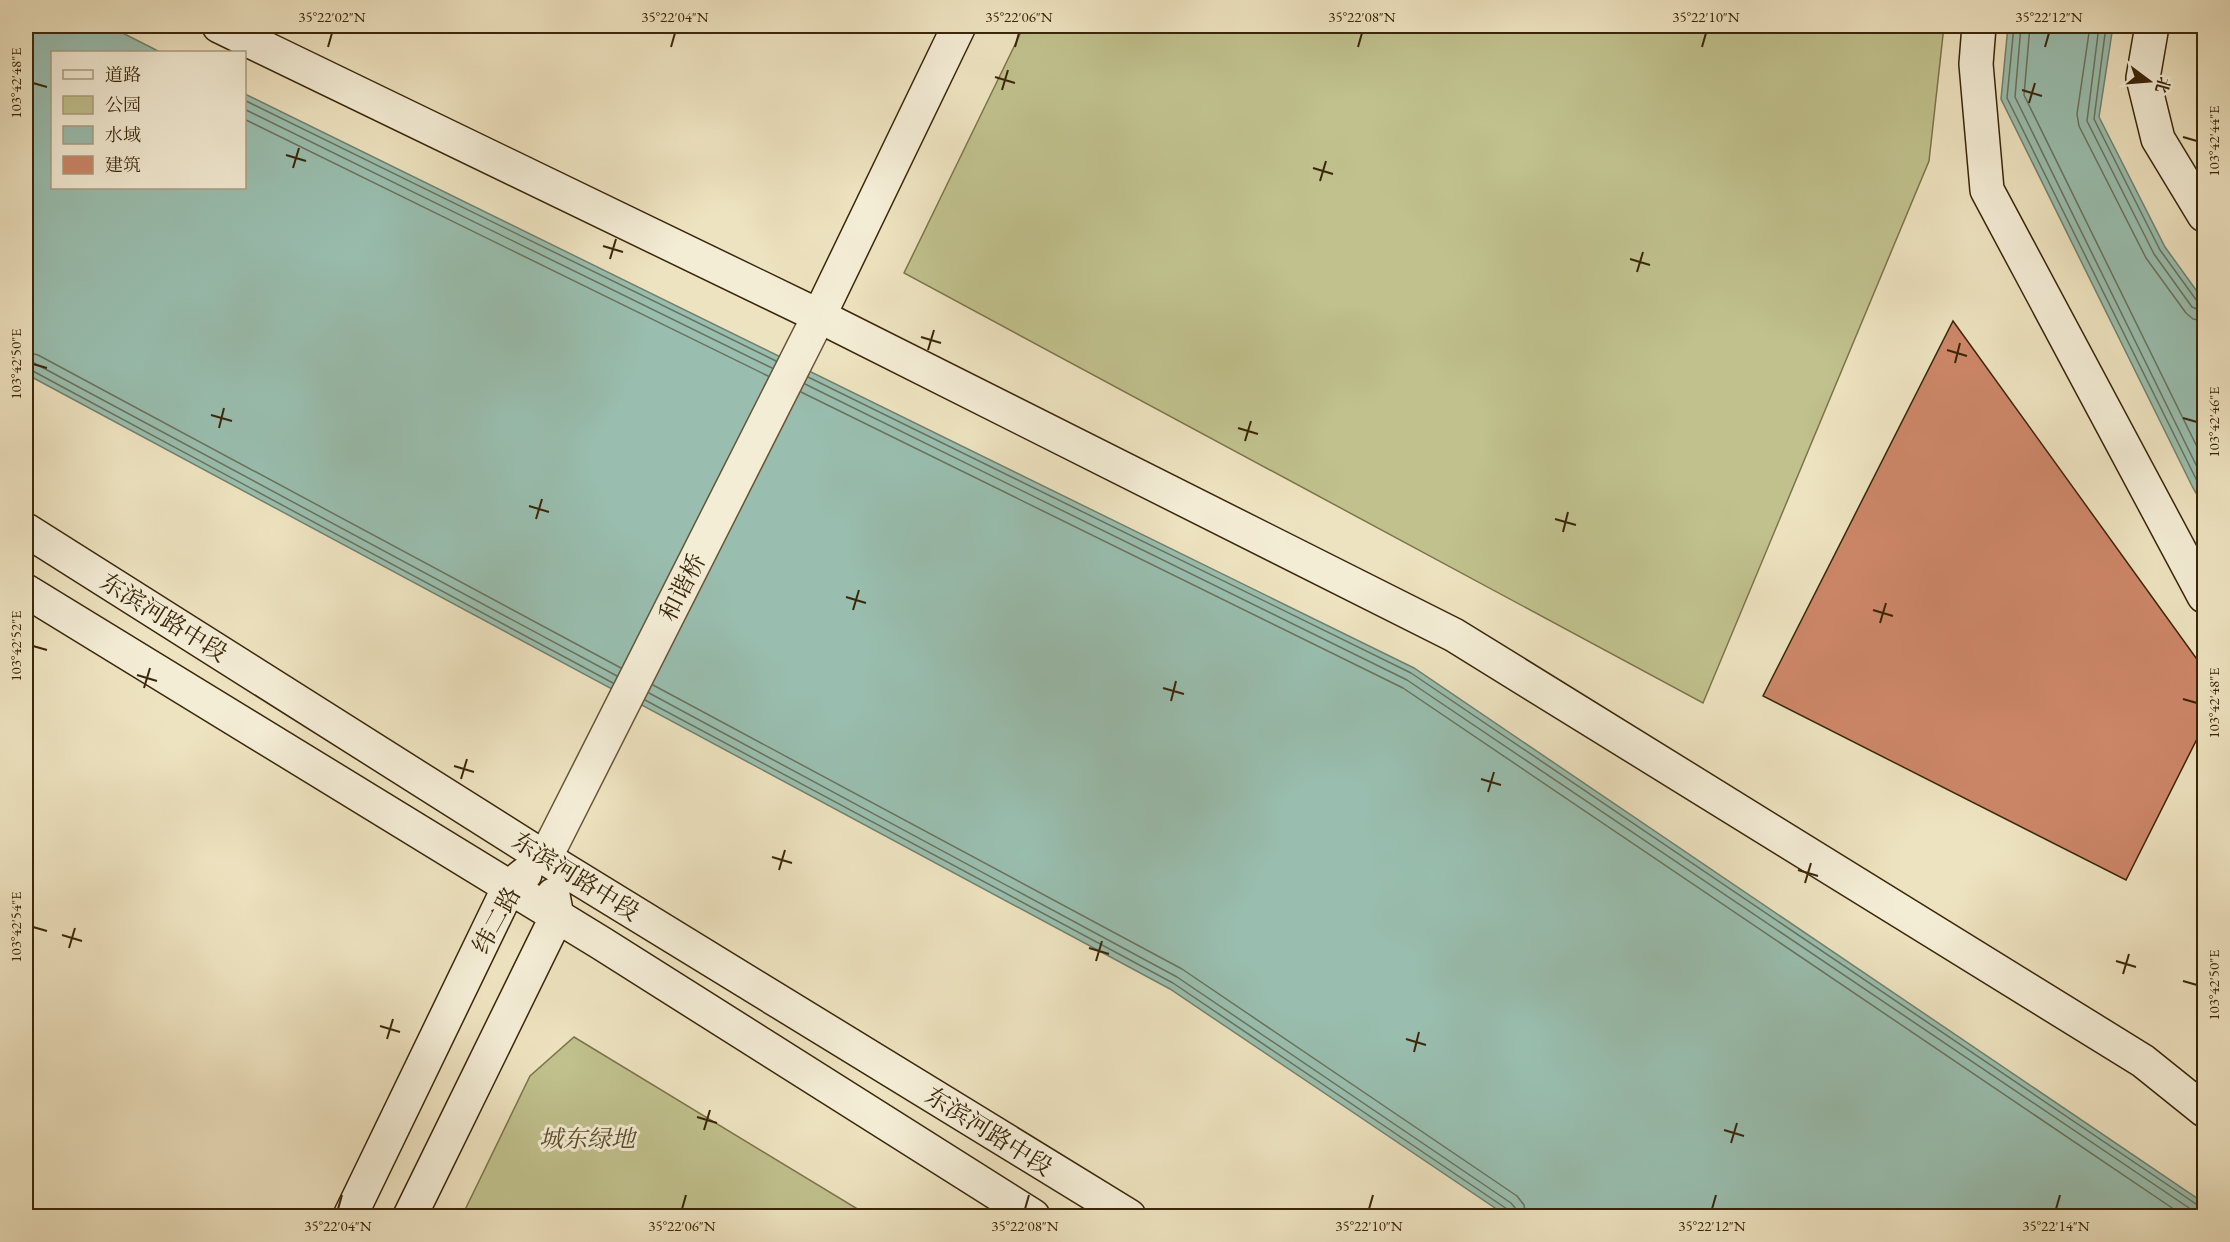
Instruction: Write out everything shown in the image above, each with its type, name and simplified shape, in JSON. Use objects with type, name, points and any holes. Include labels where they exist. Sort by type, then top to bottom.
[{"type":"main road","points":[[219,26],[819,316],[1454,635],[2143,1061],[2205,1110]]},
{"type":"main road","name":"和谐桥","points":[[545,858],[819,316],[959,26]]},
{"type":"main road","points":[[1979,26],[1976,64],[1987,190],[2205,596]]},
{"type":"main road","points":[[2152,26],[2143,78],[2158,139],[2205,215]]},
{"type":"main road","name":"东滨河路中段","points":[[26,530],[545,858],[1129,1216]]},
{"type":"main road","name":"东滨河路中段","points":[[26,591],[509,886],[1033,1216]]},
{"type":"main road","name":"纬二路","points":[[350,1216],[509,886],[545,858],[556,916]]},
{"type":"main road","points":[[410,1216],[556,916]]},
{"type":"green space","points":[[1024,26],[1944,26],[1929,161],[1703,703],[904,273]]},
{"type":"green space","name":"城东绿地","points":[[574,1037],[869,1216],[462,1216],[530,1076]]},
{"type":"water","points":[[26,26],[109,26],[158,51],[51,51],[51,189],[246,189],[246,94],[1414,668],[2204,1203],[2204,1216],[1507,1216],[1170,989],[26,374]]},
{"type":"water","points":[[2008,26],[2113,26],[2099,117],[2165,247],[2204,301],[2204,507],[2001,99]]},
{"type":"building","points":[[1953,321],[2204,669],[2204,725],[2126,880],[1763,696]]}]
